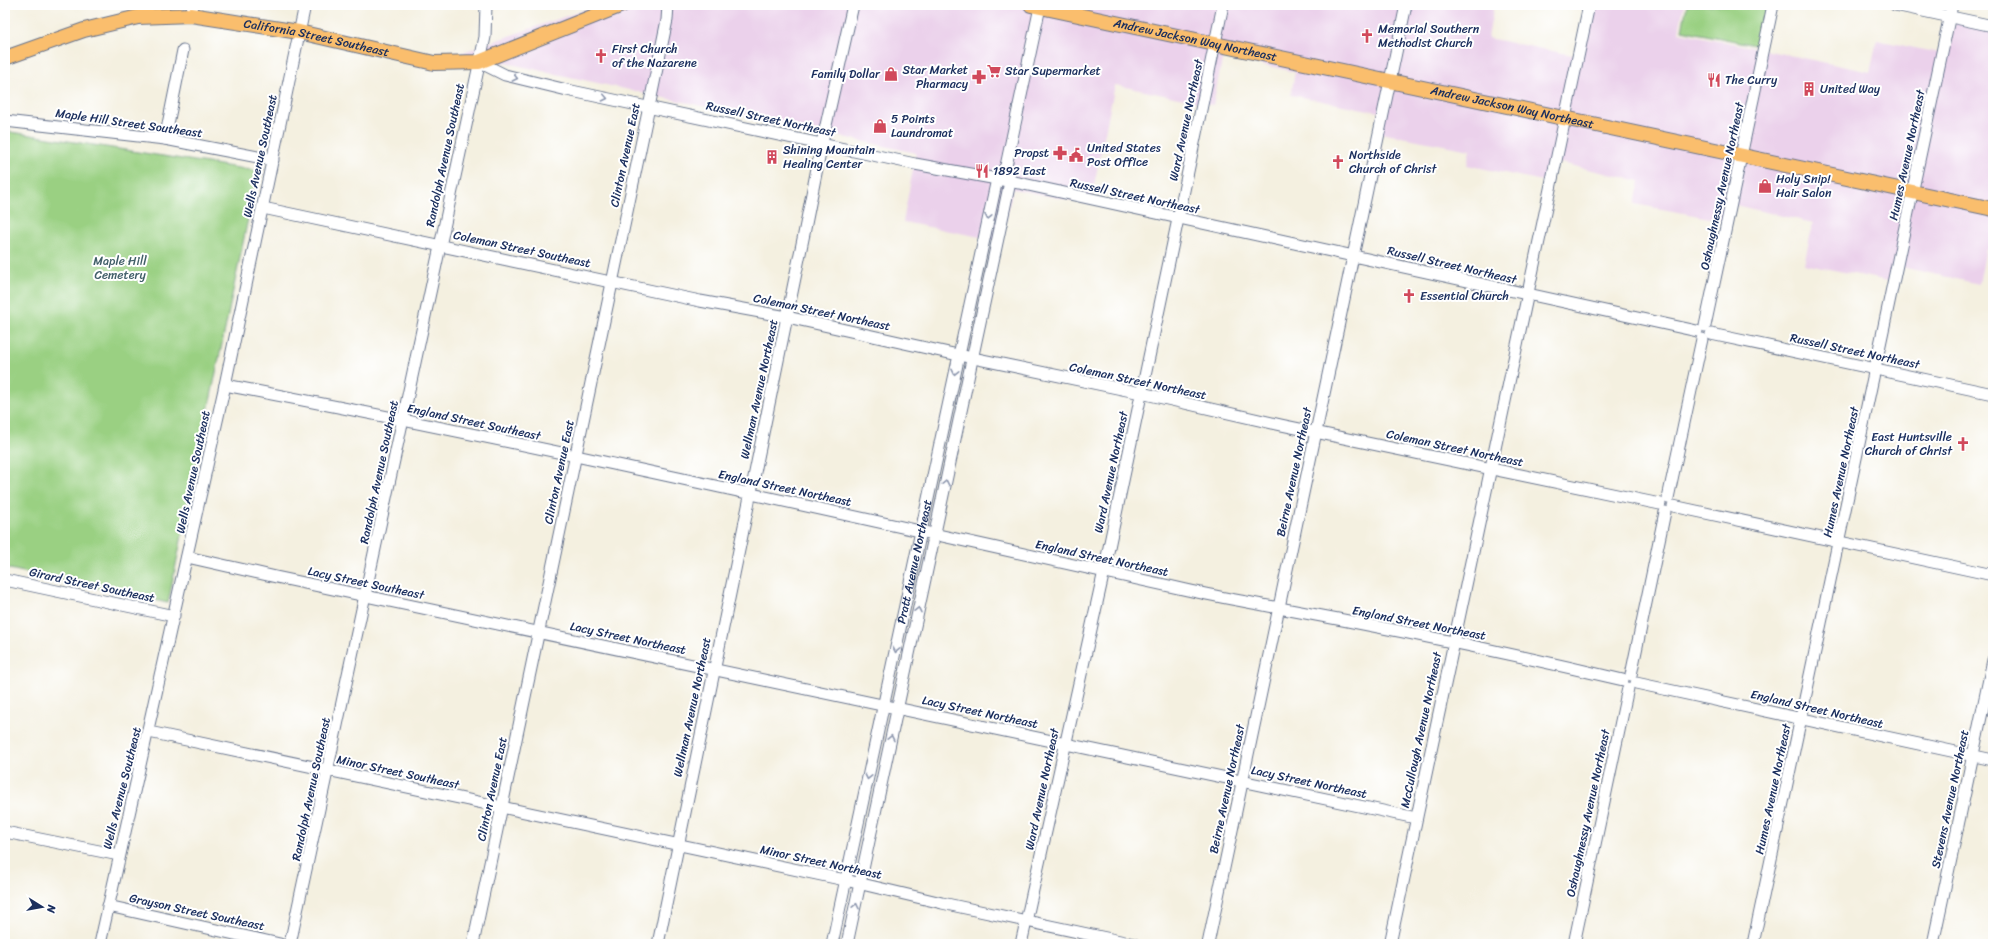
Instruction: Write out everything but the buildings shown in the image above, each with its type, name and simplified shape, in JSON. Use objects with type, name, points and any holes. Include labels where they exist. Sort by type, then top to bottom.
[{"type":"main road","name":"California Street Southeast","points":[[5,58],[84,30],[138,17],[192,10],[299,32],[434,63],[479,62],[622,5]]},
{"type":"main road","name":"Andrew Jackson Way Northeast","points":[[1038,6],[1993,209]]},
{"type":"street","name":"Wells Avenue Southeast","points":[[100,944],[119,855],[149,732],[188,557],[305,5]]},
{"type":"street","name":"Randolph Avenue Southeast","points":[[290,944],[485,38],[486,5]]},
{"type":"street","name":"Clinton Avenue East","points":[[473,944],[649,107],[667,20],[668,5]]},
{"type":"street","name":"Wellman Avenue Northeast","points":[[658,944],[677,845],[822,143],[853,5]]},
{"type":"street","name":"Ward Avenue Northeast","points":[[1021,944],[1104,571],[1223,5]]},
{"type":"street","name":"Beirne Avenue Northeast","points":[[1208,944],[1406,5]]},
{"type":"street","name":"McCullough Avenue Northeast","points":[[1390,944],[1589,5]]},
{"type":"street","name":"Oshaughnessy Avenue Northeast","points":[[1574,944],[1774,5]]},
{"type":"street","points":[[1895,5],[1993,26]]},
{"type":"street","name":"Humes Avenue Northeast","points":[[1753,944],[1952,5]]},
{"type":"street","points":[[997,179],[1006,166],[1038,6]]},
{"type":"street","points":[[165,139],[183,50]]},
{"type":"street","name":"Russell Street Northeast","points":[[479,62],[505,75],[567,90],[997,179],[1527,295],[1993,394]]},
{"type":"street","name":"Maple Hill Street Southeast","points":[[5,121],[17,121],[165,139],[273,160]]},
{"type":"street","points":[[1006,166],[1010,182]]},
{"type":"street","name":"Pratt Avenue Northeast","points":[[832,944],[997,179]]},
{"type":"street","name":"Pratt Avenue Northeast","points":[[847,944],[1010,182]]},
{"type":"street","name":"Coleman Street Southeast","points":[[263,208],[612,281]]},
{"type":"street","name":"Coleman Street Northeast","points":[[612,281],[1142,393],[1227,414],[1667,505],[1993,575]]},
{"type":"street","name":"England Street Southeast","points":[[225,385],[402,419],[576,457]]},
{"type":"street","name":"England Street Northeast","points":[[576,457],[839,512],[921,532],[1104,571],[1189,591],[1453,643],[1973,757],[1993,760]]},
{"type":"street","name":"Lacy Street Southeast","points":[[188,557],[539,632]]},
{"type":"street","name":"Girard Street Southeast","points":[[5,580],[174,616]]},
{"type":"street","name":"Lacy Street Northeast","points":[[539,632],[1416,818]]},
{"type":"street","name":"Stevens Avenue Northeast","points":[[1933,944],[1993,660]]},
{"type":"street","name":"Minor Street Southeast","points":[[149,732],[501,807]]},
{"type":"street","name":"Minor Street Northeast","points":[[501,807],[845,880],[1134,944]]},
{"type":"street","points":[[5,832],[119,855]]},
{"type":"street","name":"Grayson Street Southeast","points":[[108,906],[280,944]]},
{"type":"shaded area","points":[[598,5],[1494,5],[1488,38],[1582,57],[1594,5],[1684,5],[1679,32],[1870,72],[1877,40],[1948,55],[1956,21],[1993,29],[1993,250],[1986,249],[1979,284],[1902,267],[1898,283],[1804,264],[1813,223],[1735,205],[1731,222],[1635,204],[1640,181],[1552,161],[1547,182],[1467,165],[1470,150],[1375,132],[1379,112],[1291,95],[1295,72],[1223,56],[1213,105],[1115,85],[1090,204],[1013,189],[1001,241],[903,222],[916,153],[460,53]]},
{"type":"green space","points":[[1687,5],[1767,5],[1759,46],[1682,30]]},
{"type":"green space","name":"Maple Hill Cemetery","points":[[5,131],[258,171],[168,603],[5,568]]},
{"type":"place","name":"Memorial Southern Methodist Church","points":[[1367,36]]},
{"type":"place","name":"First Church of the Nazarene","points":[[601,56]]},
{"type":"place","name":"Star Supermarket","points":[[994,71]]},
{"type":"place","name":"Family Dollar","points":[[891,74]]},
{"type":"place","name":"Star Market Pharmacy","points":[[979,77]]},
{"type":"place","name":"The Curry","points":[[1714,80]]},
{"type":"place","name":"United Way","points":[[1809,89]]},
{"type":"place","name":"5 Points Laundromat","points":[[880,126]]},
{"type":"place","name":"Propst","points":[[1060,153]]},
{"type":"place","name":"United States Post Office","points":[[1076,155]]},
{"type":"place","name":"Shining Mountain Healing Center","points":[[772,157]]},
{"type":"place","name":"Northside Church of Christ","points":[[1338,162]]},
{"type":"place","name":"1892 East","points":[[982,171]]},
{"type":"place","name":"Holy Snip! Hair Salon","points":[[1765,186]]},
{"type":"place","name":"Essential Church","points":[[1409,296]]},
{"type":"place","name":"East Huntsville Church of Christ","points":[[1963,444]]}]
